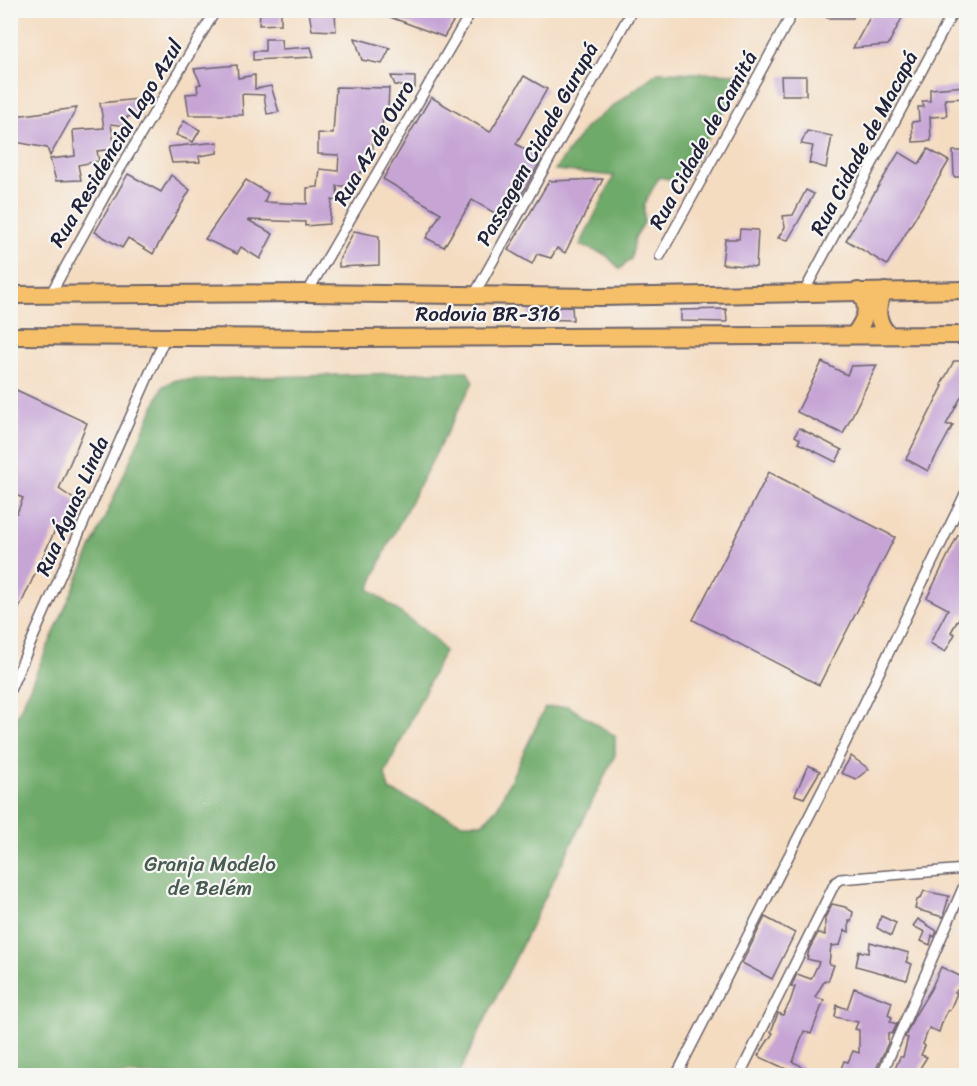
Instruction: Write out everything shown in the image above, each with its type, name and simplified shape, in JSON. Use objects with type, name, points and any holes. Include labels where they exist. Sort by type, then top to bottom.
[{"type":"highway","name":"Rodovia BR-316","points":[[10,295],[307,293],[600,297],[966,290]]},
{"type":"highway","points":[[854,335],[864,321],[864,300],[858,291]]},
{"type":"highway","points":[[885,291],[880,299],[878,315],[889,335]]},
{"type":"highway","name":"Rodovia BR-316","points":[[10,336],[354,338],[966,335]]},
{"type":"street","name":"Rua Residencial Lago Azul","points":[[50,295],[114,179],[216,10]]},
{"type":"street","name":"Rua Az de Ouro","points":[[307,293],[472,10]]},
{"type":"street","name":"Passagem Cidade Gurupá","points":[[474,295],[632,10]]},
{"type":"street","name":"Rua Cidade de Camitá","points":[[660,256],[794,10]]},
{"type":"street","name":"Rua Cidade de Macapá","points":[[804,292],[954,10]]},
{"type":"street","name":"Rua Águas Linda","points":[[10,690],[166,336]]},
{"type":"street","points":[[676,1076],[824,787],[966,492]]},
{"type":"street","points":[[739,1076],[835,883],[840,879],[966,869]]},
{"type":"street","points":[[881,1076],[966,881]]},
{"type":"green space","points":[[658,72],[745,74],[683,182],[659,177],[644,205],[644,223],[635,237],[631,259],[620,269],[606,255],[580,245],[614,176],[555,170],[586,127]]},
{"type":"green space","name":"Granja Modelo de Belém","points":[[467,371],[473,382],[387,547],[369,589],[434,638],[444,651],[385,774],[389,790],[462,823],[483,823],[498,806],[545,708],[568,706],[615,736],[615,755],[458,1075],[11,1075],[11,730],[163,386],[176,380]]},
{"type":"building","points":[[335,10],[336,31],[312,30],[309,12]]},
{"type":"building","points":[[371,10],[460,10],[444,37]]},
{"type":"building","points":[[827,10],[853,10],[853,18],[827,18]]},
{"type":"building","points":[[874,10],[906,10],[888,45],[853,48]]},
{"type":"building","points":[[281,11],[281,24],[259,25],[260,12]]},
{"type":"building","points":[[355,38],[390,48],[382,64],[362,60]]},
{"type":"building","points":[[265,39],[281,39],[282,49],[311,47],[314,57],[253,60],[253,51],[265,51]]},
{"type":"building","points":[[237,65],[238,78],[255,75],[255,89],[271,86],[279,112],[267,114],[264,95],[242,94],[243,115],[189,115],[186,94],[198,93],[197,85],[201,84],[194,69]]},
{"type":"building","points":[[391,76],[415,77],[415,88],[395,85]]},
{"type":"building","points":[[524,76],[547,89],[516,144],[541,160],[507,220],[472,200],[444,247],[426,238],[441,213],[383,179],[431,97],[490,132]]},
{"type":"building","points":[[781,76],[806,76],[806,95],[782,95]]},
{"type":"building","points":[[966,86],[966,98],[945,99],[947,116],[930,117],[931,141],[913,142],[912,122],[919,121],[918,107],[924,107],[922,101],[930,101],[930,89]]},
{"type":"building","points":[[336,87],[389,88],[388,108],[383,110],[382,128],[373,136],[373,157],[365,156],[361,173],[353,172],[351,186],[337,186],[338,201],[332,200],[329,224],[305,226],[305,222],[248,220],[273,234],[260,259],[241,247],[237,254],[205,239],[246,180],[268,193],[264,202],[307,204],[307,188],[318,187],[320,169],[338,171],[339,155],[318,154],[318,133],[333,134]]},
{"type":"building","points":[[139,99],[141,115],[127,117],[127,126],[111,124],[115,149],[97,151],[99,161],[78,165],[81,180],[56,181],[50,159],[75,156],[73,130],[104,128],[100,103]]},
{"type":"building","points":[[77,108],[50,156],[47,148],[10,141],[10,114],[23,115]]},
{"type":"building","points":[[184,121],[200,130],[193,142],[176,135]]},
{"type":"building","points":[[807,131],[832,136],[826,168],[809,163],[813,146],[801,144]]},
{"type":"building","points":[[218,142],[217,153],[199,156],[200,162],[172,163],[168,147]]},
{"type":"building","points":[[928,149],[949,161],[887,265],[846,240],[899,152],[919,164]]},
{"type":"building","points":[[953,151],[966,151],[966,177],[954,177]]},
{"type":"building","points":[[128,174],[161,192],[171,175],[190,190],[153,254],[128,238],[122,248],[95,232]]},
{"type":"building","points":[[603,179],[565,253],[557,248],[551,258],[537,254],[532,264],[508,250],[549,181]]},
{"type":"building","points":[[806,190],[814,194],[788,240],[778,238],[785,227],[783,216],[793,215]]},
{"type":"building","points":[[740,229],[758,230],[756,267],[722,264],[725,239],[739,239]]},
{"type":"building","points":[[354,231],[379,236],[379,265],[339,267],[339,260]]},
{"type":"building","points":[[572,307],[573,320],[528,319],[528,308]]},
{"type":"building","points":[[726,309],[727,322],[681,321],[681,310]]},
{"type":"building","points":[[954,361],[966,361],[966,388],[946,425],[953,425],[928,471],[906,459]]},
{"type":"building","points":[[822,362],[847,375],[851,366],[877,365],[843,434],[797,412]]},
{"type":"building","points":[[10,387],[87,423],[59,489],[78,502],[64,532],[56,528],[10,628],[10,511],[17,513],[23,498],[10,493]]},
{"type":"building","points":[[799,428],[842,450],[836,462],[798,443],[800,439],[795,436]]},
{"type":"building","points":[[769,472],[895,537],[819,685],[693,620]]},
{"type":"building","points":[[958,535],[966,539],[966,615],[962,613],[951,632],[955,634],[945,652],[930,643],[948,609],[927,598]]},
{"type":"building","points":[[851,756],[869,769],[856,779],[841,773]]},
{"type":"building","points":[[808,765],[820,771],[804,798],[795,795]]},
{"type":"building","points":[[924,891],[949,896],[943,917],[915,909],[917,900],[921,898]]},
{"type":"building","points":[[832,904],[845,907],[853,912],[851,922],[849,921],[849,932],[845,930],[840,945],[831,946],[829,964],[834,965],[828,981],[825,980],[815,997],[824,1000],[811,1034],[804,1031],[793,1062],[804,1070],[799,1075],[758,1056],[773,1033],[771,1032],[778,1013],[783,1015],[790,1002],[795,987],[791,987],[797,974],[811,979],[819,962],[807,959],[809,950],[818,933],[825,935],[825,918]]},
{"type":"building","points":[[881,916],[896,923],[891,936],[877,928]]},
{"type":"building","points":[[765,917],[795,933],[772,979],[742,963]]},
{"type":"building","points":[[918,919],[937,931],[934,937],[932,935],[930,945],[921,941],[925,932],[913,926]]},
{"type":"building","points":[[870,942],[909,953],[906,962],[912,964],[907,980],[856,966],[859,951],[869,953]]},
{"type":"building","points":[[941,967],[966,979],[966,982],[955,992],[957,993],[939,1032],[929,1028],[921,1055],[927,1057],[915,1076],[892,1076],[900,1057],[903,1057],[908,1038],[905,1037]]},
{"type":"building","points":[[854,988],[892,1002],[888,1015],[892,1017],[890,1022],[897,1024],[892,1034],[888,1033],[888,1043],[873,1076],[858,1076],[841,1069],[844,1061],[848,1062],[853,1051],[859,1053],[859,1030],[855,1029],[858,1022],[835,1017],[837,1005],[847,1009]]}]
